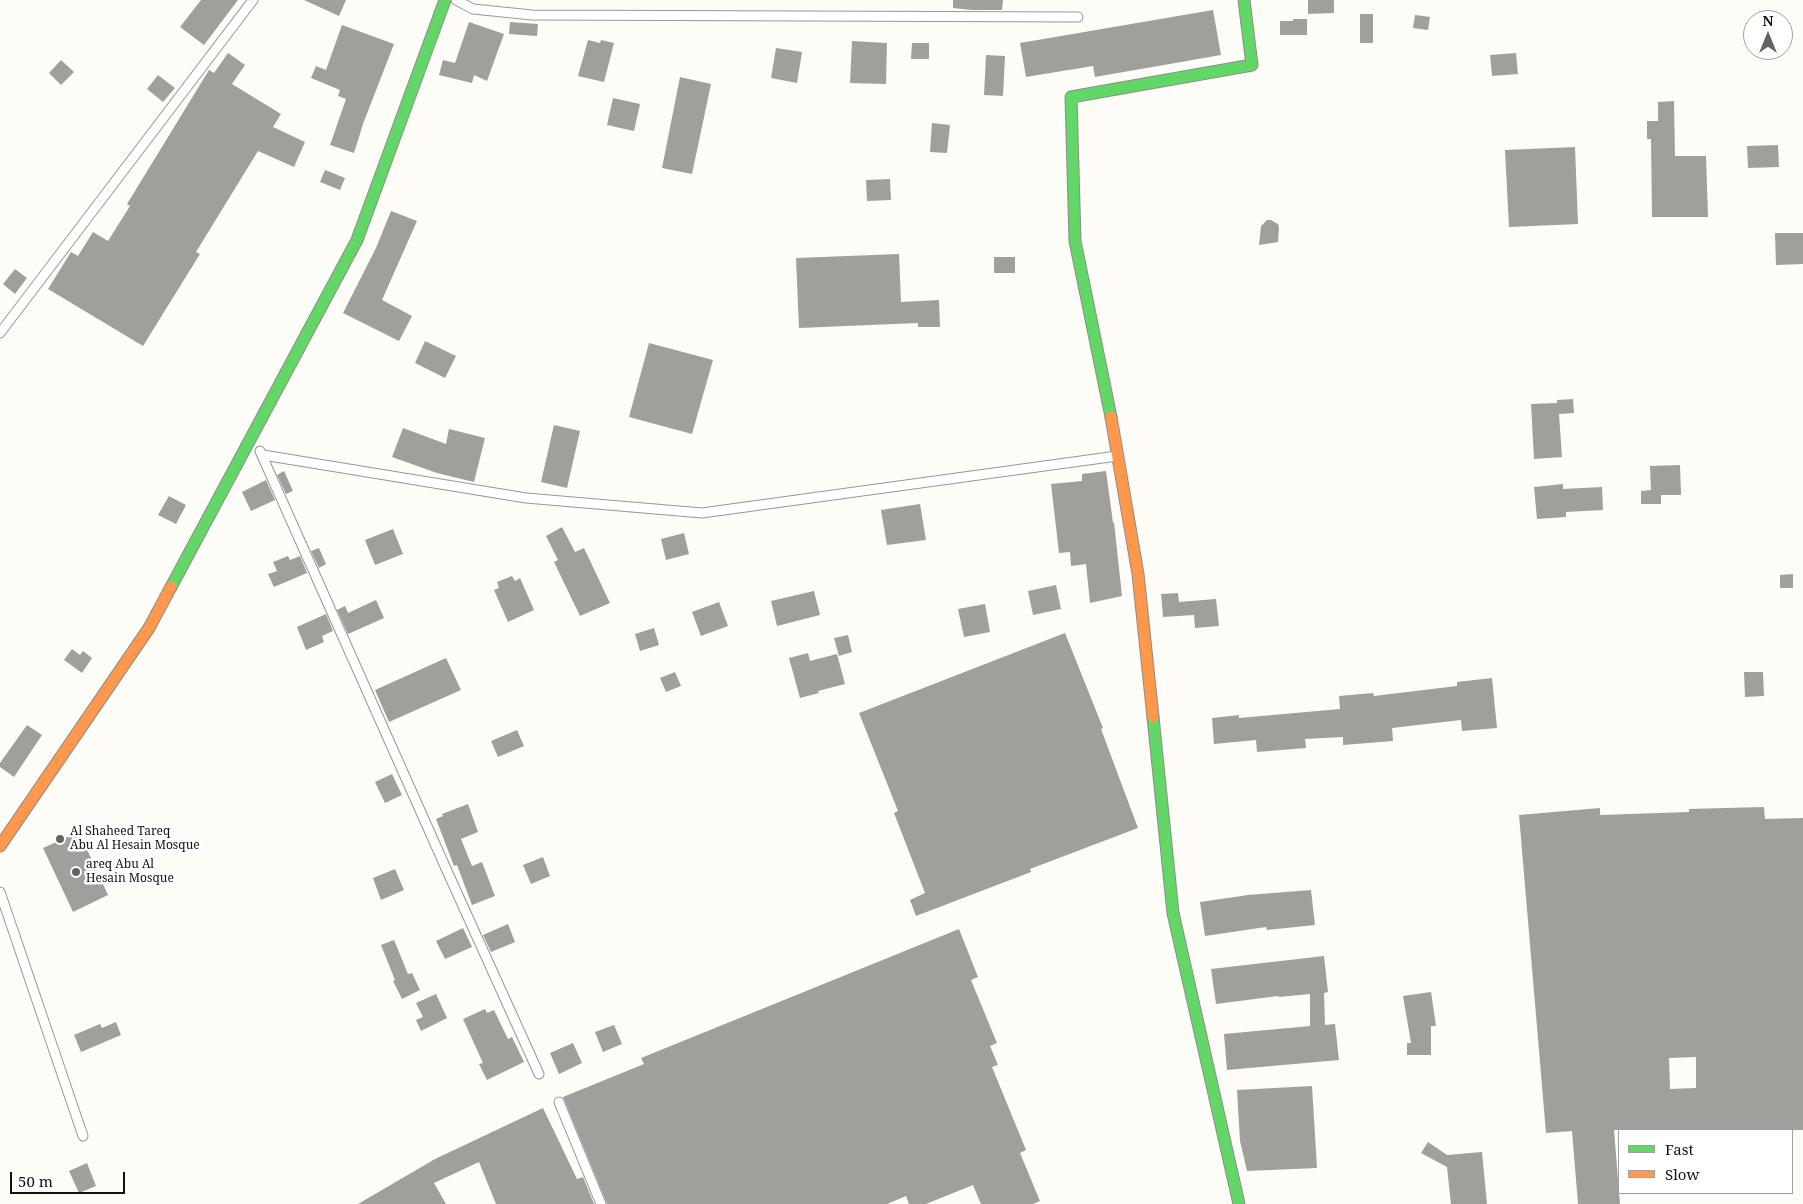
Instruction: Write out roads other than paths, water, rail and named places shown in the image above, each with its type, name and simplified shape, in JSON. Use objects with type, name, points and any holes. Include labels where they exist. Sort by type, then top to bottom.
[{"type":"street","points":[[0,846],[149,628],[357,240],[445,0]]},
{"type":"street","points":[[1239,1204],[1173,913],[1138,574],[1119,456],[1075,240],[1071,97],[1252,65],[1244,0]]},
{"type":"lane","points":[[0,333],[253,0]]},
{"type":"lane","points":[[456,0],[473,9],[532,15],[1078,17]]},
{"type":"lane","points":[[251,438],[263,455],[448,874],[539,1074]]},
{"type":"lane","points":[[263,455],[526,498],[702,513],[1119,456]]},
{"type":"lane","points":[[0,892],[84,1136]]},
{"type":"lane","points":[[559,1102],[601,1204]]},
{"type":"place","name":"Al Shaheed Tareq Abu Al Hesain Mosque","points":[[60,839]]},
{"type":"place","name":"areq Abu Al Hesain Mosque","points":[[76,872]]}]
